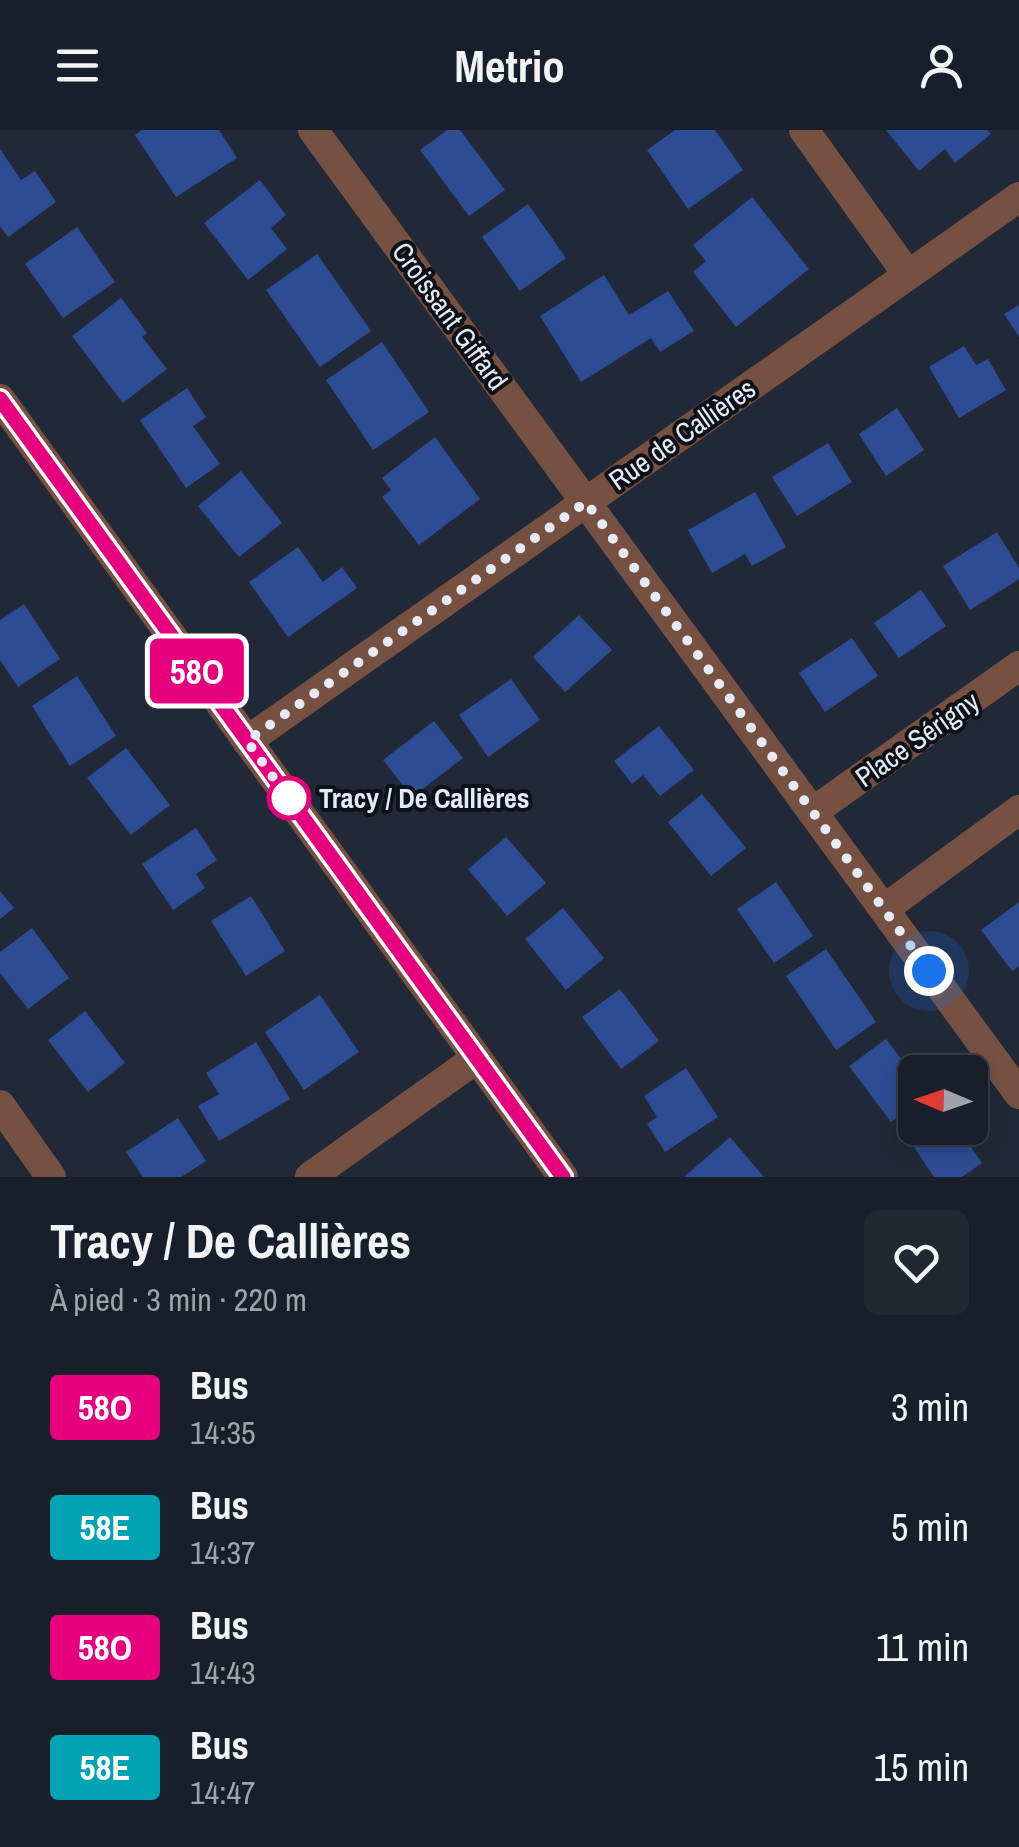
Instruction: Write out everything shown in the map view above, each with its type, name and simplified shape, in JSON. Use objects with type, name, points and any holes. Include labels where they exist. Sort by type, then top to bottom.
[{"type":"street","name":"Croissant Giffard","points":[[314,130],[1019,1094]]},
{"type":"street","points":[[804,130],[908,274]]},
{"type":"street","name":"Rue de Callières","points":[[247,741],[1019,197]]},
{"type":"street","points":[[0,399],[563,1177]]},
{"type":"street","name":"Place Sérigny","points":[[814,812],[1019,666]]},
{"type":"street","points":[[884,909],[1019,810]]},
{"type":"street","points":[[310,1177],[477,1058]]},
{"type":"street","points":[[0,1106],[50,1177]]},
{"type":"building","points":[[142,130],[219,130],[237,158],[176,197],[135,135]]},
{"type":"building","points":[[447,130],[460,130],[505,190],[469,216],[420,150]]},
{"type":"building","points":[[675,130],[715,130],[743,170],[688,209],[647,150]]},
{"type":"building","points":[[886,130],[987,130],[991,134],[955,163],[945,149],[919,171]]},
{"type":"building","points":[[0,149],[21,180],[35,171],[56,202],[8,237],[0,226]]},
{"type":"building","points":[[260,180],[286,215],[271,228],[287,249],[248,280],[204,223]]},
{"type":"building","points":[[752,197],[809,269],[736,327],[693,272],[706,261],[693,245]]},
{"type":"building","points":[[528,204],[566,258],[520,291],[482,237]]},
{"type":"building","points":[[77,227],[115,282],[63,318],[25,264]]},
{"type":"building","points":[[317,254],[371,331],[320,367],[266,290]]},
{"type":"building","points":[[604,275],[629,315],[668,291],[694,331],[660,352],[651,338],[581,382],[540,316]]},
{"type":"building","points":[[121,298],[147,333],[142,337],[167,369],[123,403],[72,336]]},
{"type":"building","points":[[1019,305],[1019,337],[1004,314]]},
{"type":"building","points":[[382,342],[429,412],[373,450],[326,380]]},
{"type":"building","points":[[964,346],[976,365],[988,359],[1006,390],[959,418],[929,367]]},
{"type":"building","points":[[187,388],[206,417],[193,426],[220,464],[186,488],[140,420]]},
{"type":"building","points":[[897,408],[924,450],[886,476],[859,434]]},
{"type":"building","points":[[435,437],[480,499],[419,545],[382,497],[391,490],[382,478]]},
{"type":"building","points":[[828,443],[852,482],[797,516],[772,477]]},
{"type":"building","points":[[241,471],[282,523],[239,557],[198,506]]},
{"type":"building","points":[[755,492],[786,547],[752,566],[745,554],[712,573],[688,530]]},
{"type":"building","points":[[997,532],[1019,568],[1019,579],[970,610],[943,566]]},
{"type":"building","points":[[298,547],[323,582],[342,567],[357,588],[288,637],[249,582]]},
{"type":"building","points":[[921,590],[946,626],[899,658],[874,623]]},
{"type":"building","points":[[24,604],[60,659],[18,687],[0,660],[0,620]]},
{"type":"building","points":[[579,615],[612,650],[565,692],[533,657]]},
{"type":"building","points":[[852,638],[878,676],[825,712],[799,673]]},
{"type":"building","points":[[77,676],[116,736],[70,766],[32,706]]},
{"type":"building","points":[[511,679],[540,720],[488,757],[459,715]]},
{"type":"building","points":[[434,721],[463,758],[412,797],[383,760]]},
{"type":"building","points":[[659,726],[694,770],[660,796],[643,775],[632,784],[614,761]]},
{"type":"building","points":[[126,748],[170,805],[131,835],[87,778]]},
{"type":"building","points":[[702,794],[746,848],[711,876],[668,822]]},
{"type":"building","points":[[196,828],[217,860],[196,874],[205,888],[173,910],[142,864]]},
{"type":"building","points":[[506,837],[546,883],[507,916],[468,869]]},
{"type":"building","points":[[776,882],[813,936],[774,963],[737,909]]},
{"type":"building","points":[[0,891],[14,908],[0,919]]},
{"type":"building","points":[[251,896],[285,951],[246,976],[211,921]]},
{"type":"building","points":[[1019,902],[1019,966],[1012,971],[981,930]]},
{"type":"building","points":[[563,908],[604,958],[566,990],[525,939]]},
{"type":"building","points":[[32,928],[69,978],[28,1009],[0,973],[0,952]]},
{"type":"building","points":[[826,949],[876,1022],[836,1050],[786,976]]},
{"type":"building","points":[[620,989],[659,1041],[621,1069],[582,1017]]},
{"type":"building","points":[[320,995],[359,1052],[304,1090],[265,1032]]},
{"type":"building","points":[[85,1011],[125,1063],[88,1092],[48,1040]]},
{"type":"building","points":[[886,1039],[898,1055],[898,1117],[891,1122],[849,1066]]},
{"type":"building","points":[[256,1042],[290,1099],[219,1141],[198,1106],[219,1094],[206,1073]]},
{"type":"building","points":[[686,1068],[718,1117],[665,1152],[647,1124],[657,1117],[644,1096]]},
{"type":"building","points":[[178,1118],[206,1161],[181,1177],[143,1177],[126,1152]]},
{"type":"building","points":[[730,1137],[764,1177],[684,1177]]},
{"type":"building","points":[[913,1145],[970,1145],[982,1163],[962,1177],[934,1177]]},
{"type":"bus line","name":"58O","points":[[0,399],[563,1177]]},
{"type":"place","name":"Tracy / De Callières","points":[[289,798]]},
{"type":"route","points":[[289,798],[291,802],[247,741],[586,502],[929,971]]}]
